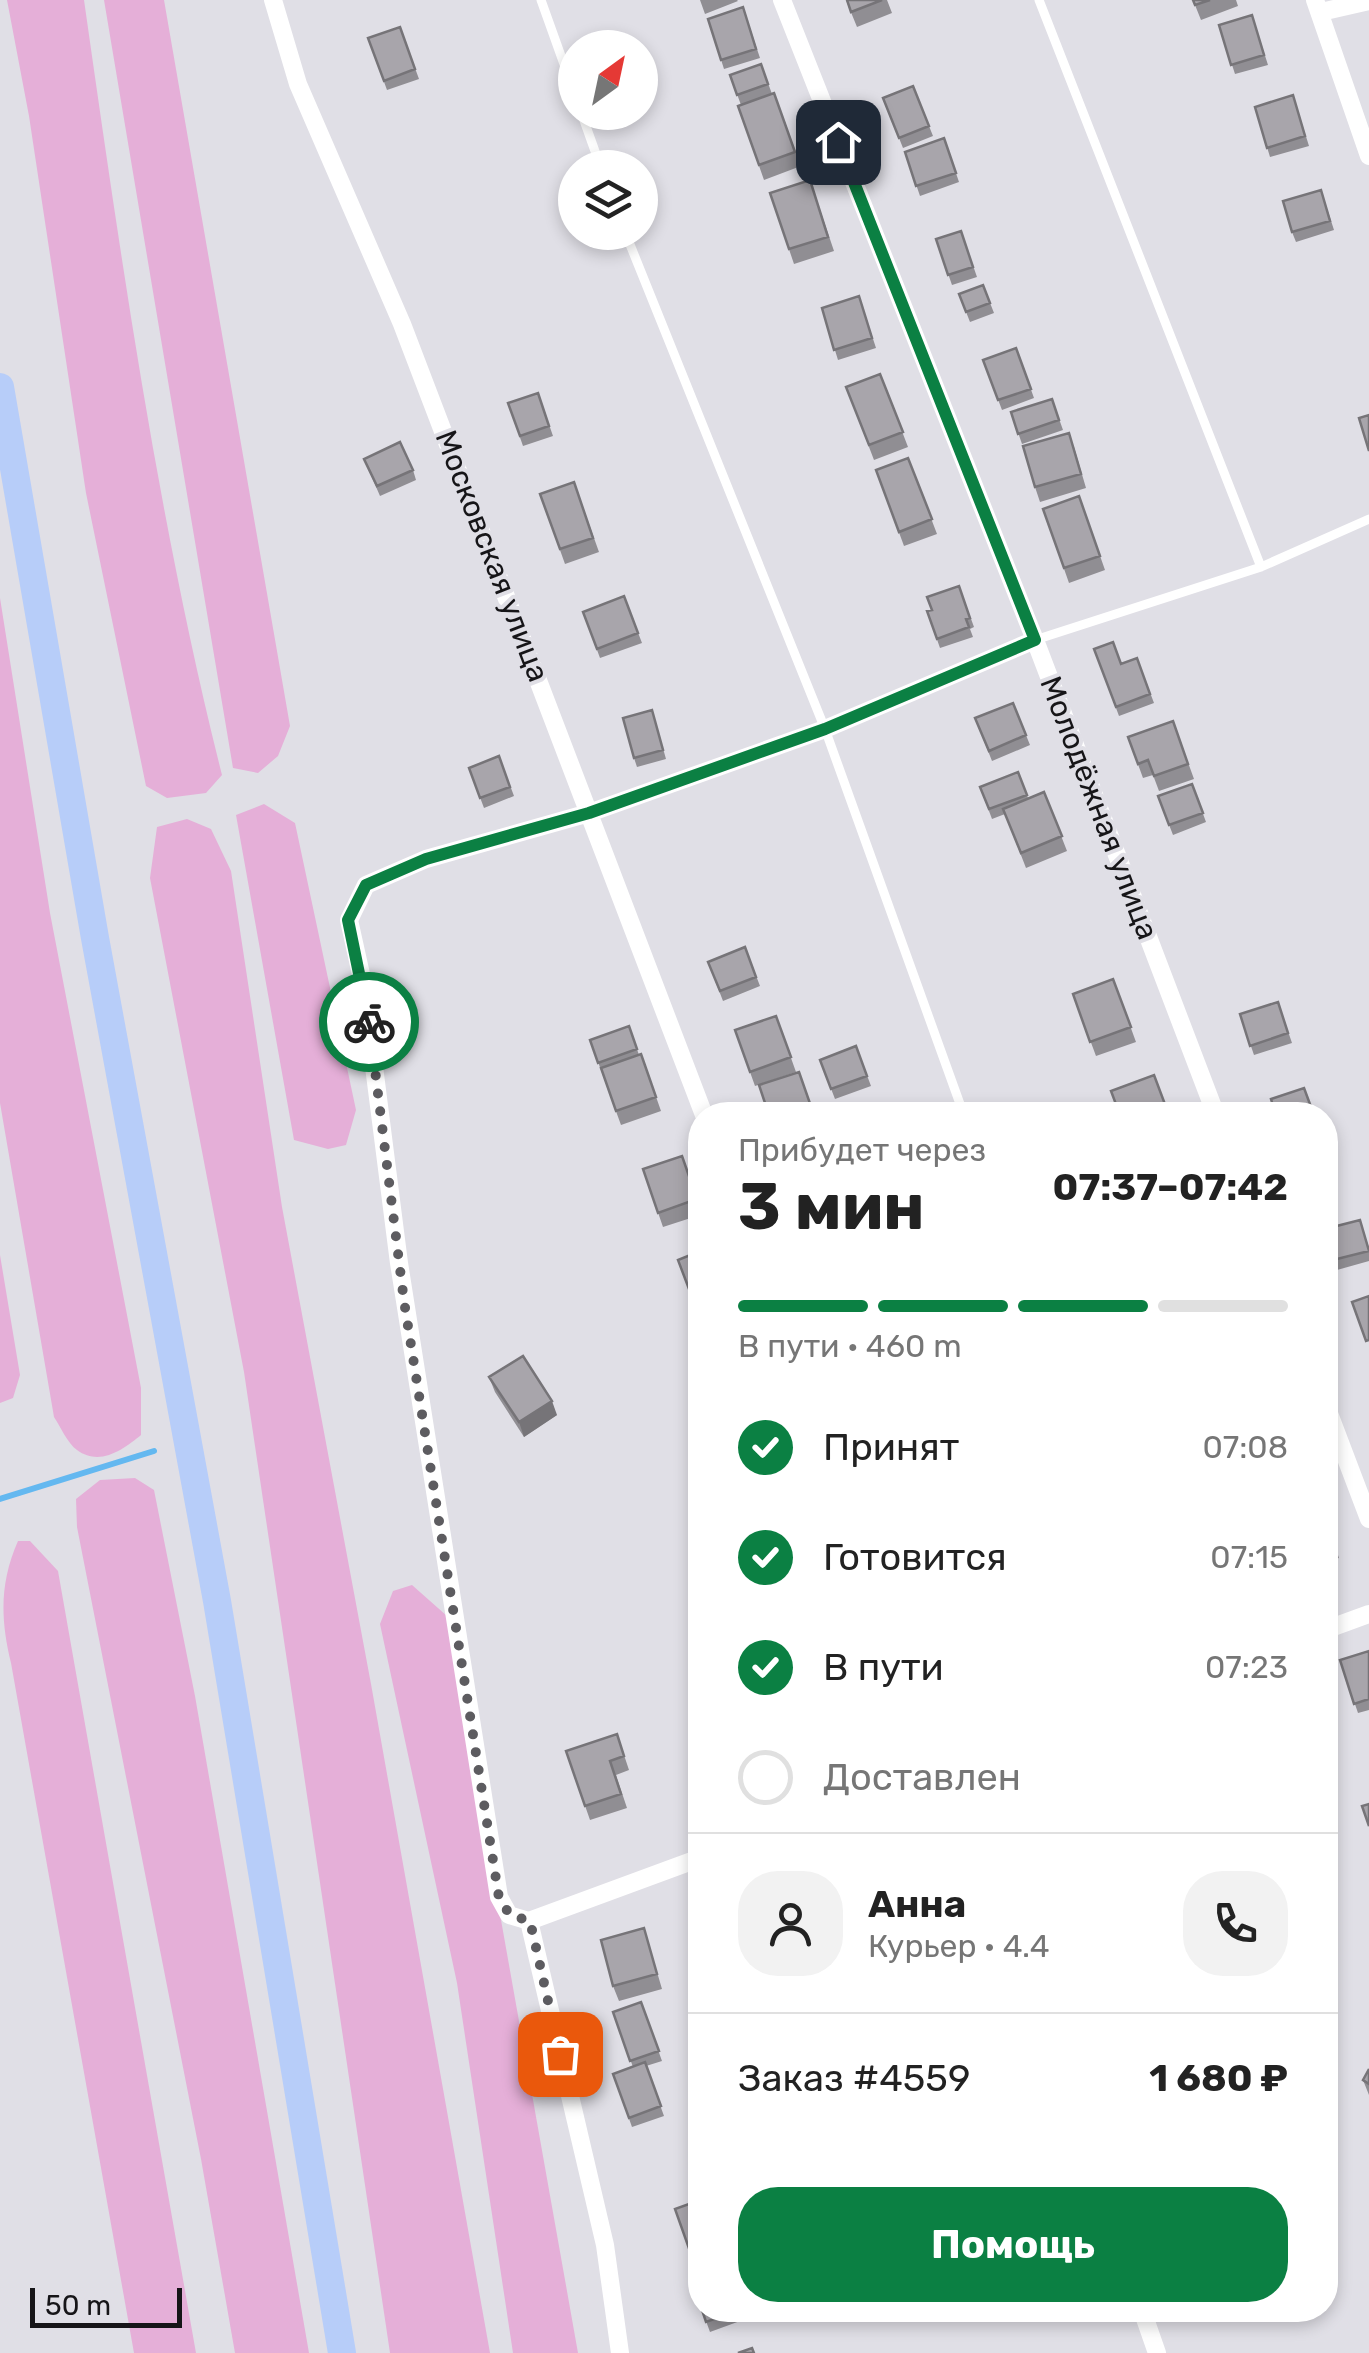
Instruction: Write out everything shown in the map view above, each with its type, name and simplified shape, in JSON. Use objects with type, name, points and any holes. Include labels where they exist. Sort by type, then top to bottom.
[{"type":"main road","points":[[0,387],[216,1601],[342,2353]]},
{"type":"street","name":"Московская улица","points":[[273,0],[298,84],[402,324],[699,1102]]},
{"type":"street","name":"Молодёжная улица","points":[[782,0],[1035,640],[1211,1102]]},
{"type":"street","points":[[1369,1],[1318,6],[1369,156]]},
{"type":"street","points":[[688,1862],[530,1921],[510,1915],[499,1898],[404,1301],[364,988],[348,920],[366,885],[411,865],[589,813],[825,729],[1035,640]]},
{"type":"street","points":[[1338,1437],[1369,1519]]},
{"type":"street","points":[[1338,1625],[1369,1614]]},
{"type":"street","points":[[530,1921],[605,2245],[620,2353]]},
{"type":"street","points":[[1146,2322],[1157,2353]]},
{"type":"lane","points":[[541,0],[558,48]]},
{"type":"lane","points":[[1040,0],[1261,567]]},
{"type":"lane","points":[[632,250],[825,729],[959,1102]]},
{"type":"lane","points":[[1035,640],[1261,567],[1369,519]]},
{"type":"shaded area","points":[[7,0],[84,0],[160,486],[222,775],[206,793],[167,798],[146,786],[86,493],[29,116]]},
{"type":"shaded area","points":[[104,0],[164,0],[290,726],[278,756],[258,773],[233,768]]},
{"type":"shaded area","points":[[0,598],[50,913],[141,1388],[141,1435],[103,1456],[77,1450],[54,1417],[0,1103]]},
{"type":"shaded area","points":[[264,804],[295,823],[356,1110],[346,1145],[328,1149],[294,1140],[236,815]]},
{"type":"shaded area","points":[[187,819],[211,829],[231,871],[282,1207],[490,2353],[390,2353],[244,1372],[150,878],[157,827]]},
{"type":"shaded area","points":[[0,1255],[20,1375],[13,1398],[0,1403]]},
{"type":"shaded area","points":[[135,1478],[154,1490],[195,1696],[309,2353],[235,2353],[201,2159],[77,1527],[76,1499],[100,1480]]},
{"type":"shaded area","points":[[18,1541],[30,1541],[58,1571],[196,2353],[134,2353],[5,1631],[5,1586]]},
{"type":"shaded area","points":[[412,1585],[447,1616],[578,2353],[513,2353],[457,1983],[380,1624],[393,1591]]},
{"type":"building","points":[[847,0],[882,0],[851,12]]},
{"type":"building","points":[[743,7],[756,49],[721,60],[708,19]]},
{"type":"building","points":[[1252,15],[1264,55],[1231,65],[1219,25]]},
{"type":"building","points":[[400,27],[415,69],[384,81],[368,38]]},
{"type":"building","points":[[761,64],[768,84],[737,95],[730,75]]},
{"type":"building","points":[[913,86],[929,126],[899,138],[883,98]]},
{"type":"building","points":[[774,93],[795,152],[759,165],[738,106]]},
{"type":"building","points":[[1293,95],[1305,136],[1267,148],[1255,107]]},
{"type":"building","points":[[944,138],[956,173],[916,186],[905,152]]},
{"type":"building","points":[[810,180],[828,237],[789,249],[770,193]]},
{"type":"building","points":[[1321,190],[1330,221],[1292,232],[1283,201]]},
{"type":"building","points":[[961,231],[973,267],[948,275],[936,239]]},
{"type":"building","points":[[983,285],[990,303],[966,312],[959,294]]},
{"type":"building","points":[[859,296],[872,338],[834,350],[822,308]]},
{"type":"building","points":[[1016,348],[1031,389],[998,400],[983,360]]},
{"type":"building","points":[[880,374],[903,432],[869,445],[846,387]]},
{"type":"building","points":[[538,393],[549,426],[520,436],[508,403]]},
{"type":"building","points":[[1052,399],[1059,420],[1018,434],[1011,412]]},
{"type":"building","points":[[1369,415],[1369,451],[1359,418]]},
{"type":"building","points":[[1069,433],[1081,474],[1035,487],[1023,446]]},
{"type":"building","points":[[400,442],[413,470],[377,486],[364,459]]},
{"type":"building","points":[[908,458],[932,519],[899,532],[876,470]]},
{"type":"building","points":[[574,482],[593,538],[560,549],[540,494]]},
{"type":"building","points":[[1079,496],[1100,556],[1064,568],[1043,509]]},
{"type":"building","points":[[959,586],[970,618],[966,619],[969,627],[937,639],[927,611],[932,610],[927,597]]},
{"type":"building","points":[[624,596],[638,633],[597,649],[583,612]]},
{"type":"building","points":[[1113,642],[1121,664],[1137,658],[1150,694],[1116,707],[1094,649]]},
{"type":"building","points":[[1013,703],[1026,735],[989,751],[975,718]]},
{"type":"building","points":[[652,710],[663,750],[634,758],[623,718]]},
{"type":"building","points":[[1173,721],[1188,764],[1154,776],[1148,760],[1138,764],[1128,737]]},
{"type":"building","points":[[499,756],[510,787],[480,798],[469,768]]},
{"type":"building","points":[[1018,772],[1027,795],[989,809],[980,787]]},
{"type":"building","points":[[1192,784],[1203,813],[1169,825],[1158,796]]},
{"type":"building","points":[[1044,792],[1062,836],[1021,853],[1003,809]]},
{"type":"building","points":[[745,947],[756,977],[720,991],[708,962]]},
{"type":"building","points":[[1113,979],[1131,1027],[1090,1042],[1073,994]]},
{"type":"building","points":[[1278,1002],[1288,1033],[1250,1046],[1240,1014]]},
{"type":"building","points":[[776,1016],[791,1057],[750,1072],[735,1030]]},
{"type":"building","points":[[629,1026],[637,1049],[598,1063],[590,1040]]},
{"type":"building","points":[[856,1046],[867,1076],[831,1089],[820,1060]]},
{"type":"building","points":[[641,1054],[656,1097],[616,1111],[601,1068]]},
{"type":"building","points":[[799,1072],[809,1102],[765,1102],[759,1085]]},
{"type":"building","points":[[1154,1075],[1164,1102],[1115,1102],[1111,1091]]},
{"type":"building","points":[[1304,1088],[1309,1102],[1272,1102],[1271,1099]]},
{"type":"building","points":[[682,1156],[688,1173],[688,1202],[658,1213],[643,1169]]},
{"type":"building","points":[[1360,1220],[1369,1251],[1338,1259],[1338,1226]]},
{"type":"building","points":[[688,1256],[688,1286],[678,1260]]},
{"type":"building","points":[[1369,1296],[1369,1340],[1366,1341],[1352,1302]]},
{"type":"building","points":[[523,1356],[552,1401],[519,1422],[489,1377]]},
{"type":"building","points":[[1369,1651],[1369,1699],[1354,1704],[1340,1660]]},
{"type":"building","points":[[617,1734],[624,1756],[610,1761],[621,1794],[585,1806],[566,1751]]},
{"type":"building","points":[[1369,1804],[1369,1826],[1362,1806]]},
{"type":"building","points":[[644,1928],[657,1974],[613,1986],[601,1940]]},
{"type":"building","points":[[641,2002],[659,2051],[630,2061],[613,2012]]},
{"type":"building","points":[[645,2062],[661,2106],[629,2118],[613,2074]]},
{"type":"building","points":[[688,2204],[688,2246],[675,2209]]},
{"type":"waterway","points":[[0,1499],[154,1451]]},
{"type":"way so far","points":[[369,1022],[404,1301],[499,1898],[510,1915],[530,1921],[560,2054]]},
{"type":"route","points":[[369,1022],[348,920],[366,885],[426,859],[589,813],[825,729],[1035,640],[838,142]]}]
